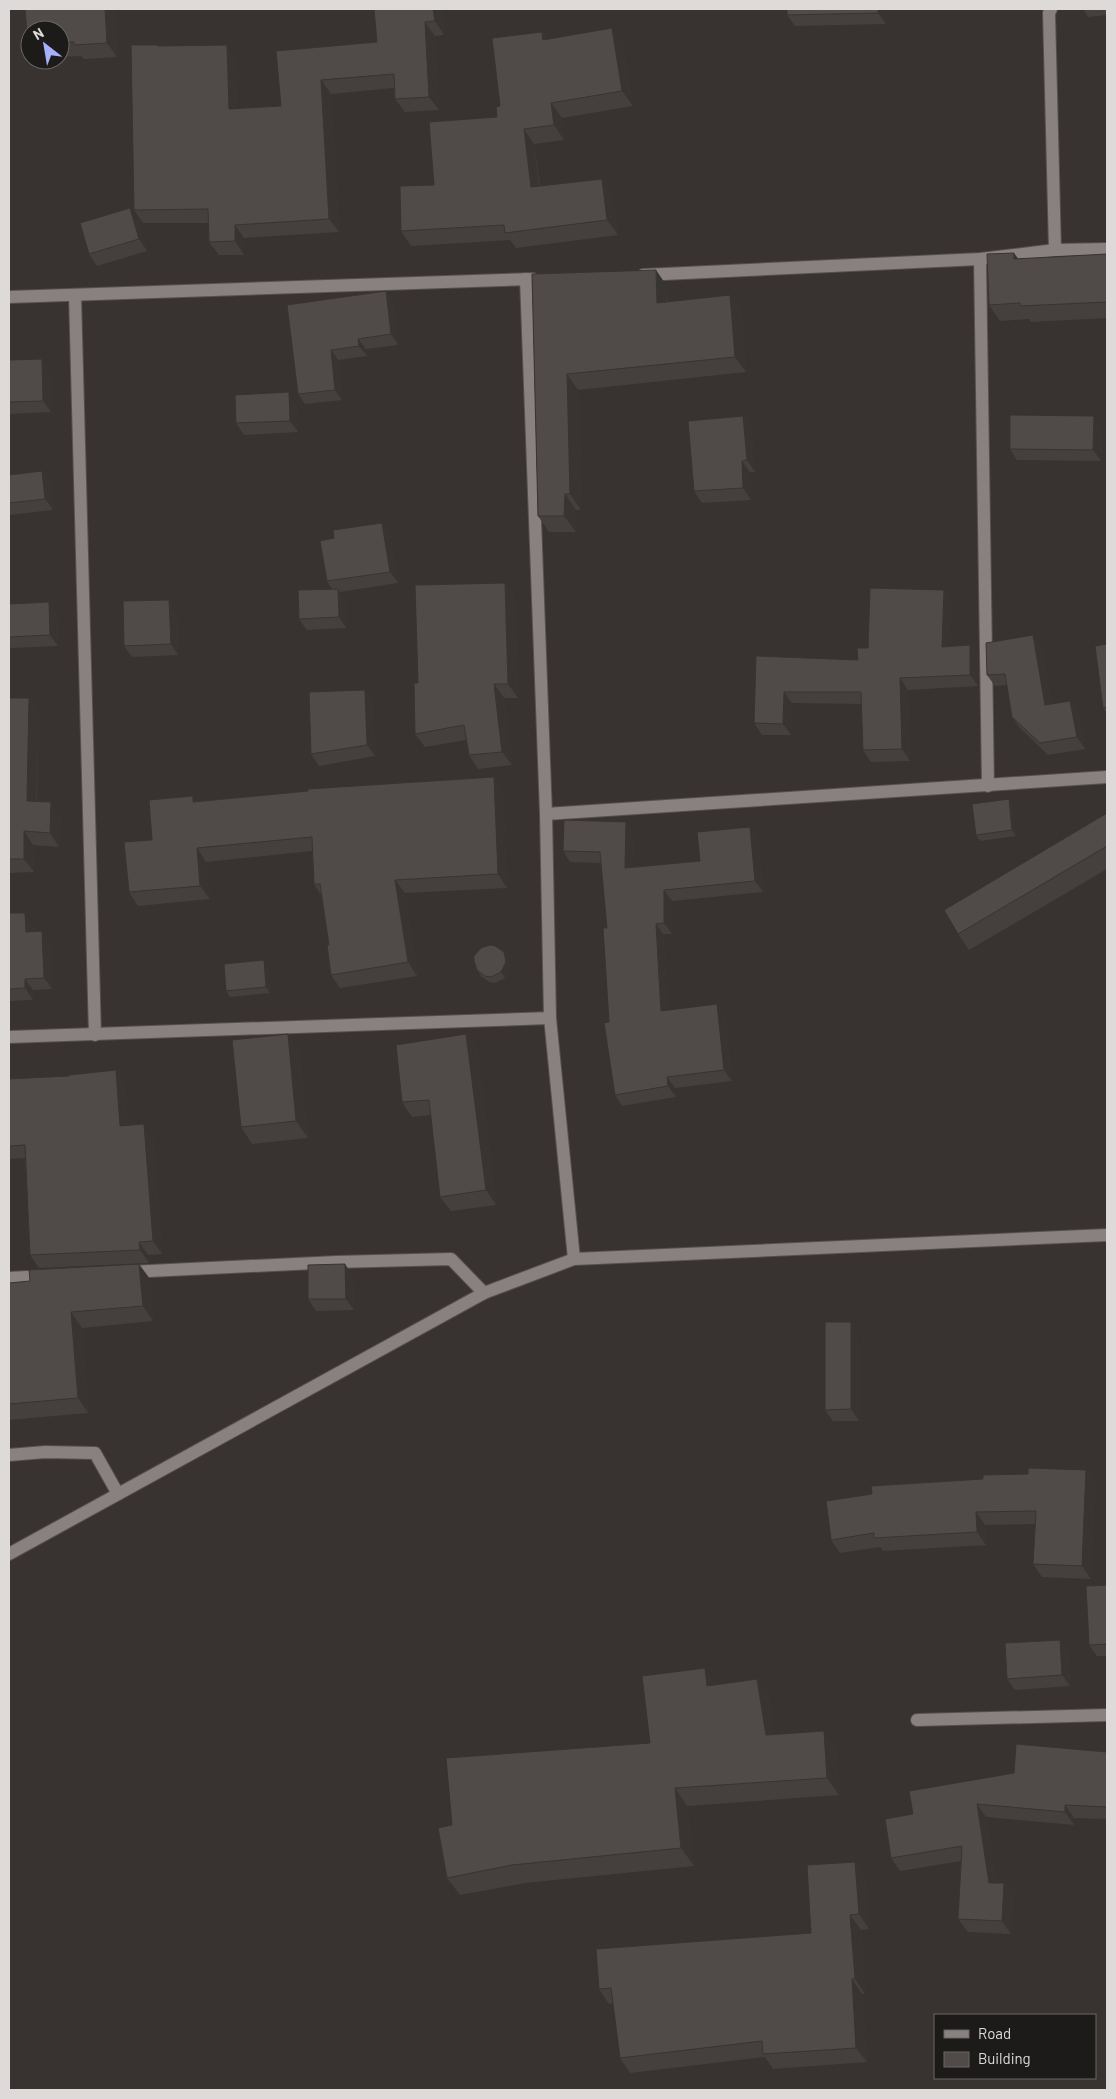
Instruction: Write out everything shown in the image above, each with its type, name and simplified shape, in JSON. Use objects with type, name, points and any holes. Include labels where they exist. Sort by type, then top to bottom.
[{"type":"street","points":[[1051,9],[1055,250]]},
{"type":"street","points":[[634,275],[980,259],[1055,250],[1107,249]]},
{"type":"street","points":[[980,259],[988,786]]},
{"type":"street","points":[[9,297],[546,278]]},
{"type":"street","points":[[526,279],[546,814],[550,1018],[574,1259]]},
{"type":"street","points":[[75,296],[95,1034]]},
{"type":"street","points":[[546,814],[1107,778]]},
{"type":"street","points":[[9,1037],[550,1018]]},
{"type":"street","points":[[9,1554],[484,1293],[574,1259],[1107,1235]]},
{"type":"street","points":[[113,1273],[336,1262],[451,1259],[484,1293]]},
{"type":"street","points":[[9,1278],[56,1276]]},
{"type":"street","points":[[9,1455],[45,1452],[95,1453],[118,1494]]},
{"type":"street","points":[[917,1720],[1107,1715]]},
{"type":"building","points":[[25,9],[105,9],[107,43],[74,45],[74,42],[70,42],[70,20],[26,20]]},
{"type":"building","points":[[374,9],[433,9],[435,21],[425,22],[429,97],[395,99],[394,74],[321,80],[329,219],[235,225],[235,241],[209,242],[208,209],[134,210],[131,45],[227,45],[229,109],[281,106],[276,51],[377,42]]},
{"type":"building","points":[[787,9],[878,9],[878,13],[787,15]]},
{"type":"building","points":[[612,28],[622,91],[551,103],[554,125],[524,129],[531,187],[602,179],[607,220],[505,233],[504,225],[401,231],[400,186],[434,185],[429,122],[497,117],[496,107],[500,106],[492,38],[542,32],[543,40]]},
{"type":"building","points":[[130,208],[139,239],[89,254],[80,223]]},
{"type":"building","points":[[1014,253],[1014,259],[1107,254],[1107,302],[1020,306],[1020,303],[989,305],[987,254]]},
{"type":"building","points":[[656,270],[657,303],[730,295],[735,357],[567,374],[570,494],[565,494],[564,516],[538,516],[532,274]]},
{"type":"building","points":[[386,291],[391,334],[358,339],[359,346],[331,350],[335,390],[298,394],[287,305]]},
{"type":"building","points":[[42,359],[43,401],[9,402],[9,360]]},
{"type":"building","points":[[289,392],[290,421],[236,423],[235,395]]},
{"type":"building","points":[[1010,415],[1094,416],[1093,450],[1010,449]]},
{"type":"building","points":[[743,416],[747,460],[742,461],[743,488],[694,491],[688,421]]},
{"type":"building","points":[[42,471],[45,499],[9,503],[9,475]]},
{"type":"building","points":[[382,523],[390,572],[327,581],[320,541],[334,538],[333,530]]},
{"type":"building","points":[[505,583],[508,684],[494,684],[502,752],[469,755],[464,725],[415,734],[414,683],[418,683],[415,585]]},
{"type":"building","points":[[870,588],[944,590],[942,647],[970,645],[970,675],[900,678],[902,749],[863,750],[861,692],[784,692],[783,724],[754,723],[756,656],[858,660],[857,648],[868,648]]},
{"type":"building","points":[[338,589],[339,617],[299,619],[298,590]]},
{"type":"building","points":[[169,600],[171,644],[124,646],[123,601]]},
{"type":"building","points":[[49,602],[50,635],[9,637],[9,604]]},
{"type":"building","points":[[1033,635],[1045,705],[1070,701],[1077,737],[1040,743],[1012,717],[1005,674],[987,675],[986,643]]},
{"type":"building","points":[[1107,644],[1107,707],[1103,708],[1095,646]]},
{"type":"building","points":[[365,690],[367,745],[311,754],[309,692]]},
{"type":"building","points":[[9,698],[29,698],[27,801],[51,802],[50,833],[24,831],[24,859],[9,859]]},
{"type":"building","points":[[494,777],[498,874],[395,880],[408,962],[331,975],[327,945],[329,945],[320,884],[314,884],[312,837],[197,848],[200,886],[129,892],[124,842],[152,840],[149,800],[193,796],[193,802],[308,791],[308,789]]},
{"type":"building","points":[[1009,799],[1012,830],[976,835],[972,804]]},
{"type":"building","points":[[1107,813],[1107,846],[958,934],[944,910]]},
{"type":"building","points":[[564,820],[626,822],[625,868],[700,861],[697,832],[750,827],[755,881],[664,890],[664,923],[656,924],[661,1011],[717,1004],[724,1070],[667,1077],[668,1086],[615,1095],[604,1023],[609,1022],[603,928],[607,928],[600,852],[563,851]]},
{"type":"building","points":[[9,913],[25,913],[26,932],[42,931],[44,978],[25,979],[25,988],[9,989]]},
{"type":"building","points":[[490,945],[504,952],[506,962],[501,972],[491,977],[485,976],[477,970],[474,961],[474,956],[481,948]]},
{"type":"building","points":[[264,960],[266,987],[226,991],[224,964]]},
{"type":"building","points":[[288,1034],[296,1121],[241,1127],[232,1040]]},
{"type":"building","points":[[466,1034],[486,1190],[440,1197],[429,1100],[402,1102],[396,1045]]},
{"type":"building","points":[[116,1070],[120,1126],[144,1124],[153,1241],[139,1242],[140,1250],[30,1255],[25,1145],[9,1146],[9,1079],[69,1076]]},
{"type":"building","points":[[139,1264],[143,1306],[71,1312],[78,1398],[9,1404],[9,1283],[30,1281],[29,1270]]},
{"type":"building","points":[[345,1264],[346,1299],[308,1299],[308,1265]]},
{"type":"building","points":[[825,1322],[851,1322],[851,1409],[825,1410]]},
{"type":"building","points":[[1028,1468],[1086,1470],[1082,1566],[1033,1564],[1036,1511],[976,1512],[977,1532],[874,1538],[874,1533],[831,1540],[826,1501],[872,1494],[871,1486],[983,1479],[983,1475],[1028,1474]]},
{"type":"building","points":[[1107,1585],[1107,1644],[1089,1645],[1086,1586]]},
{"type":"building","points":[[1060,1640],[1062,1675],[1007,1679],[1005,1643]]},
{"type":"building","points":[[705,1668],[707,1686],[757,1679],[766,1735],[824,1731],[827,1778],[675,1788],[681,1848],[512,1865],[447,1878],[438,1828],[452,1825],[446,1758],[650,1743],[642,1676]]},
{"type":"building","points":[[1016,1744],[1107,1752],[1107,1807],[1065,1805],[1065,1812],[977,1804],[989,1883],[1004,1883],[1002,1921],[958,1919],[962,1846],[891,1858],[885,1819],[913,1814],[909,1791],[1014,1773]]},
{"type":"building","points":[[855,1862],[859,1914],[850,1915],[855,1979],[852,1979],[856,2048],[763,2054],[762,2041],[620,2058],[611,1988],[599,1989],[596,1949],[811,1933],[807,1865]]}]
